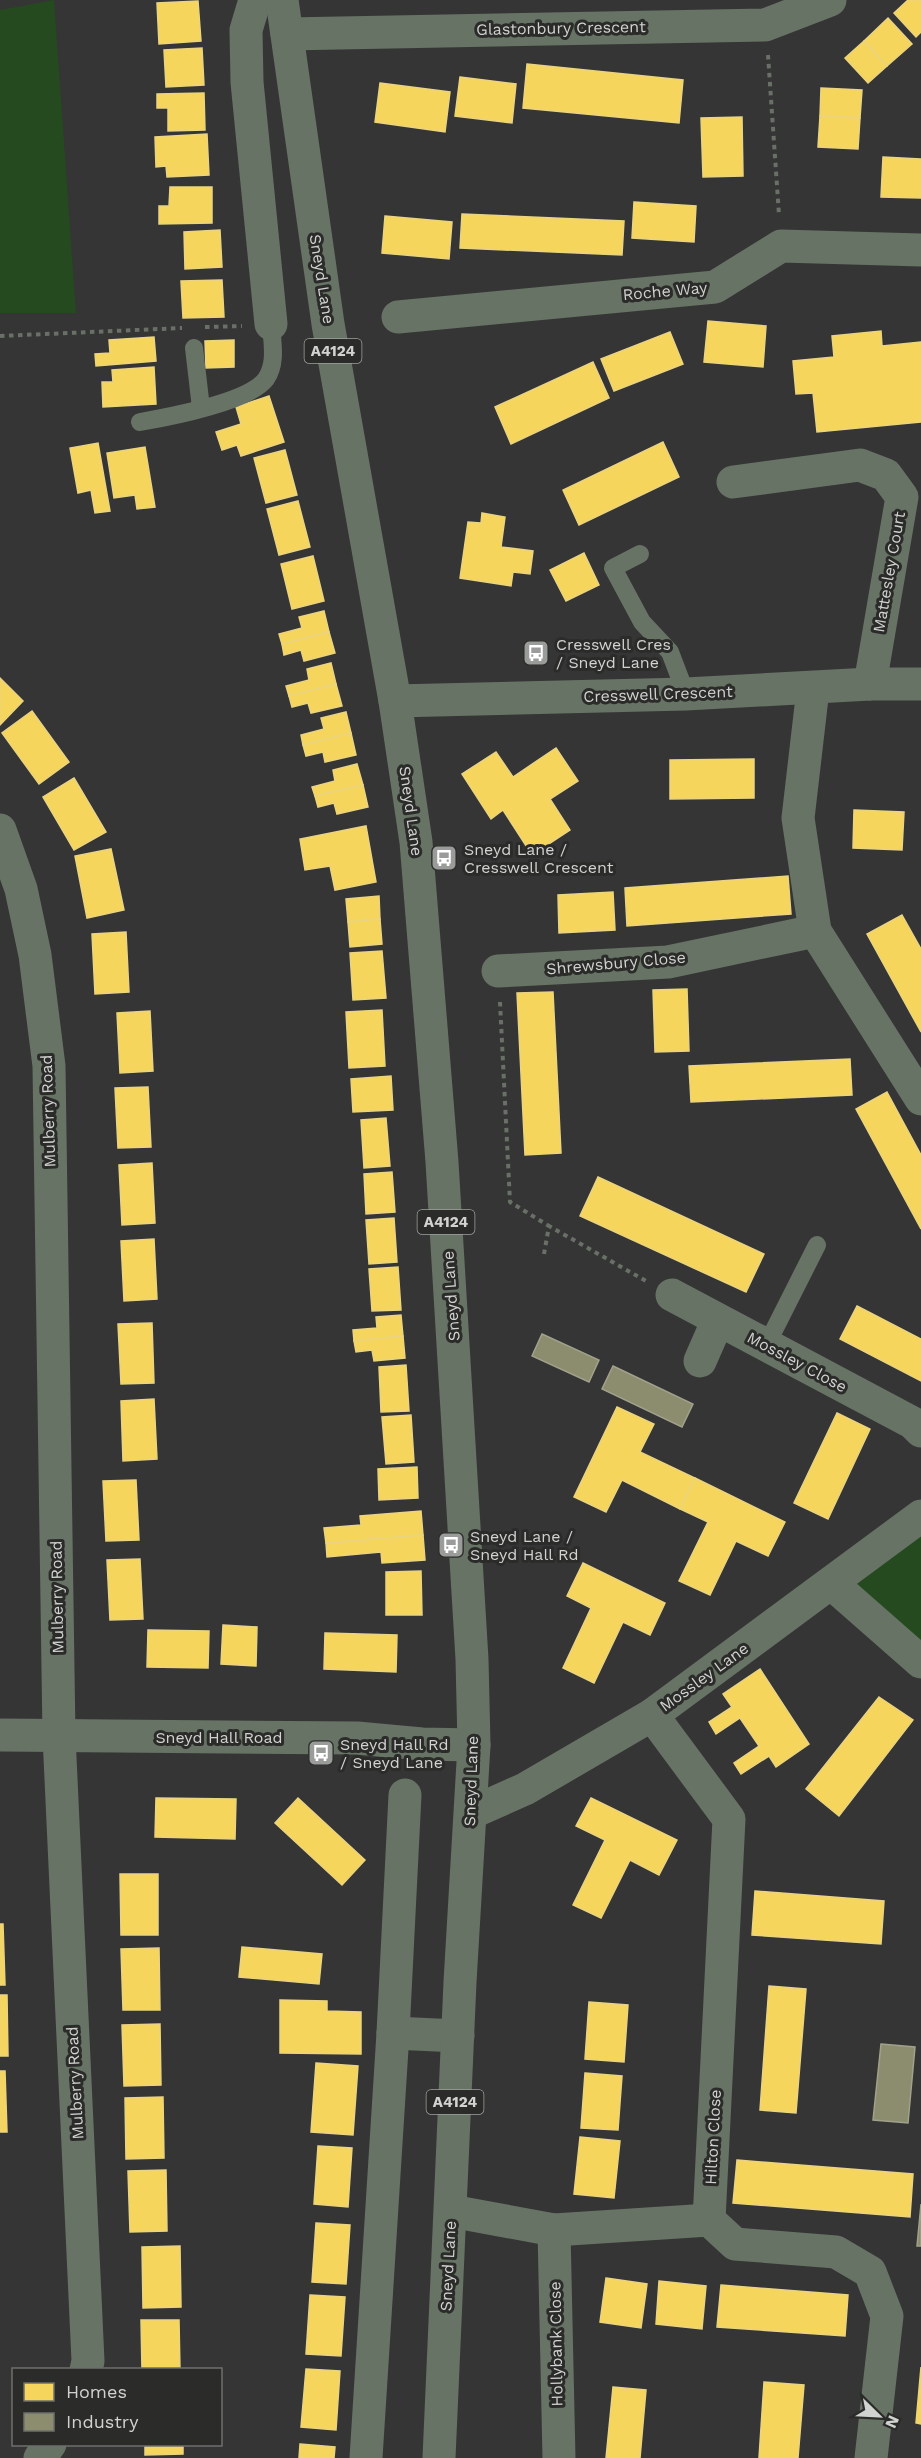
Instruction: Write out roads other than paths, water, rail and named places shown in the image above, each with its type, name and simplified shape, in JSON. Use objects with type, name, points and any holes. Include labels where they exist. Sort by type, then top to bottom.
[{"type":"main road","name":"Sneyd Lane","points":[[282,0],[328,324],[395,701],[416,842],[432,1024],[460,1448],[472,1659],[474,1745],[439,2458]]},
{"type":"street","points":[[255,0],[246,30],[247,82],[271,324]]},
{"type":"street","name":"Glastonbury Crescent","points":[[287,34],[765,24],[830,0]]},
{"type":"street","name":"Roche Way","points":[[397,317],[715,287],[781,246],[921,250]]},
{"type":"street","name":"Mattesley Court","points":[[733,482],[860,465],[886,475],[902,497],[870,684]]},
{"type":"street","name":"Cresswell Crescent","points":[[395,701],[686,694],[813,689],[870,684],[921,684]]},
{"type":"street","points":[[813,689],[798,818],[816,931],[921,1100]]},
{"type":"street","name":"Mulberry Road","points":[[0,830],[21,889],[35,955],[49,1066],[59,1736],[88,2361],[86,2368]]},
{"type":"street","name":"Shrewsbury Close","points":[[514,964],[668,962],[816,931]]},
{"type":"street","name":"Mossley Close","points":[[672,1295],[913,1424],[921,1431]]},
{"type":"street","points":[[700,1361],[718,1320]]},
{"type":"street","name":"Mossley Lane","points":[[471,1813],[525,1789],[652,1714],[921,1516]]},
{"type":"street","points":[[831,1583],[921,1662]]},
{"type":"street","name":"Hilton Close","points":[[652,1714],[729,1819],[710,2220]]},
{"type":"street","name":"Sneyd Hall Road","points":[[0,1735],[357,1738],[422,1744],[474,1745]]},
{"type":"street","points":[[366,2458],[393,2033],[405,1795]]},
{"type":"street","points":[[393,2033],[458,2036]]},
{"type":"street","points":[[451,2211],[554,2230],[710,2220],[735,2244],[836,2252],[870,2272],[887,2316],[871,2458]]},
{"type":"street","name":"Hollybank Close","points":[[554,2230],[559,2458]]},
{"type":"street","points":[[40,2458],[49,2446]]},
{"type":"lane","points":[[140,422],[178,416],[248,394],[266,379],[273,359],[271,324]]},
{"type":"lane","points":[[194,348],[201,408]]},
{"type":"lane","points":[[640,554],[614,568],[642,622],[670,652],[686,694]]},
{"type":"lane","points":[[766,1346],[817,1245]]},
{"type":"place","name":"Cresswell Cres / Sneyd Lane","points":[[536,653]]},
{"type":"place","name":"Sneyd Lane / Cresswell Crescent","points":[[444,858]]},
{"type":"place","name":"Sneyd Lane / Sneyd Hall Rd","points":[[451,1545]]},
{"type":"place","name":"Sneyd Hall Rd / Sneyd Lane","points":[[321,1753]]}]
